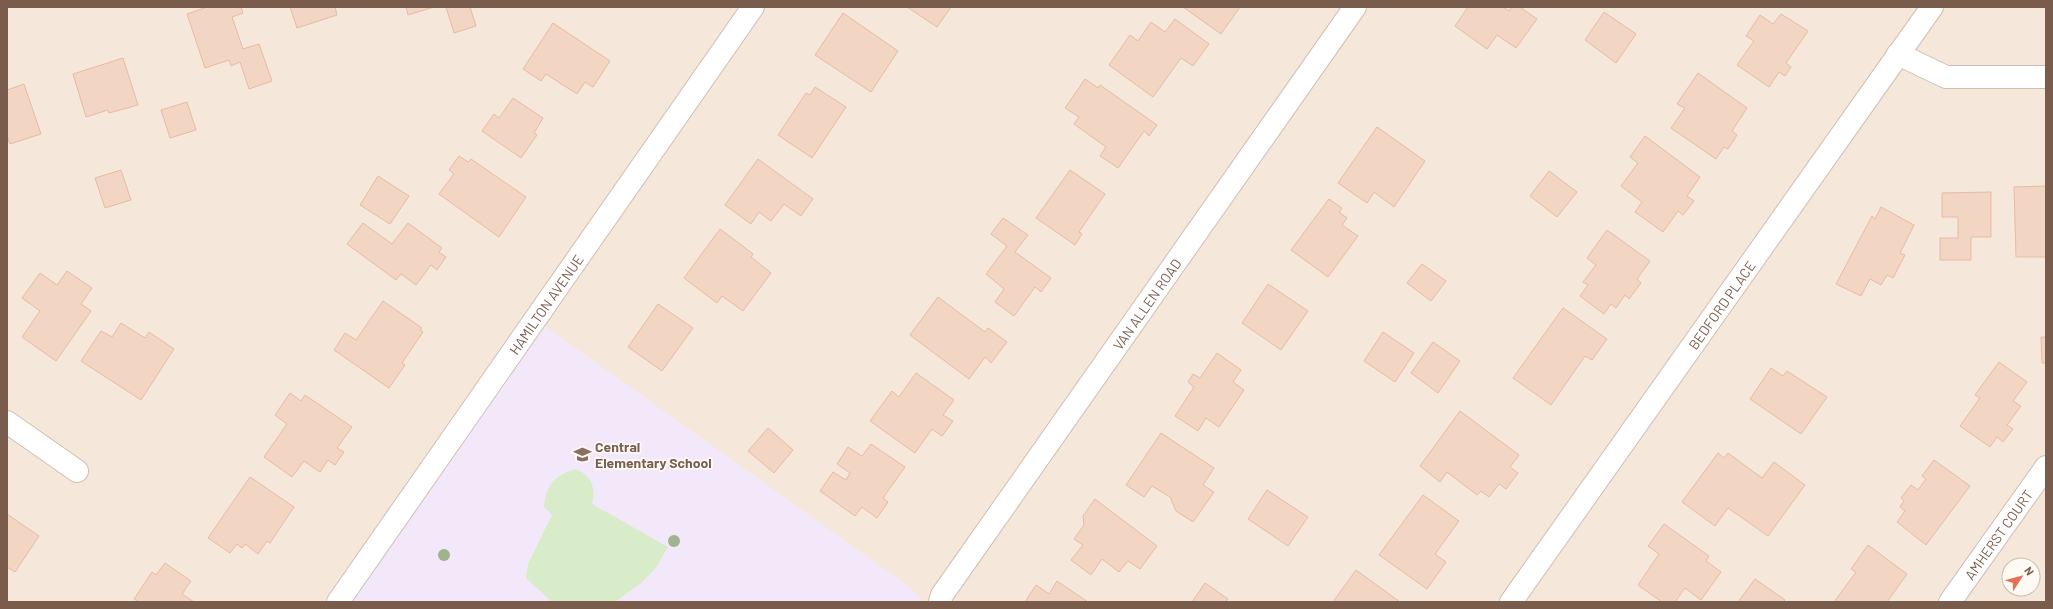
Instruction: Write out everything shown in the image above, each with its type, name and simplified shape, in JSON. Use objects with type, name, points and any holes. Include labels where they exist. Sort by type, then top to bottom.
[{"type":"street","name":"HAMILTON AVENUE","points":[[338,602],[753,7]]},
{"type":"street","name":"VAN ALLEN ROAD","points":[[940,602],[942,595],[1355,7]]},
{"type":"street","name":"BEDFORD PLACE","points":[[1512,602],[1932,7]]},
{"type":"street","points":[[1898,54],[1946,77],[2046,77]]},
{"type":"street","points":[[7,422],[77,471]]},
{"type":"street","name":"AMHERST COURT","points":[[1950,602],[2046,467]]},
{"type":"shaded area","points":[[7,7],[2046,7],[2046,602],[7,602]]},
{"type":"shaded area","name":"Central Elementary School","points":[[535,319],[911,588],[924,602],[338,602]]},
{"type":"green space","points":[[576,469],[586,475],[592,483],[592,504],[668,547],[655,569],[641,583],[615,602],[552,602],[526,578],[528,564],[552,515],[544,507],[549,487],[562,474]]},
{"type":"building","points":[[207,7],[241,7],[243,13],[232,17],[243,49],[259,44],[272,81],[249,89],[240,62],[231,66],[229,60],[205,68],[187,14]]},
{"type":"building","points":[[290,7],[335,7],[337,15],[297,28]]},
{"type":"building","points":[[406,7],[434,7],[408,15]]},
{"type":"building","points":[[446,7],[470,7],[476,26],[454,33]]},
{"type":"building","points":[[907,7],[951,7],[937,27]]},
{"type":"building","points":[[1183,7],[1240,7],[1221,34]]},
{"type":"building","points":[[1468,7],[1503,7],[1509,11],[1512,7],[1520,7],[1537,19],[1516,48],[1497,35],[1487,49],[1455,26]]},
{"type":"building","points":[[1604,12],[1636,34],[1616,63],[1585,40]]},
{"type":"building","points":[[843,13],[898,51],[871,92],[815,55]]},
{"type":"building","points":[[1781,14],[1808,31],[1786,63],[1791,67],[1785,76],[1779,72],[1769,87],[1737,65],[1754,41],[1746,36],[1760,15],[1773,24]]},
{"type":"building","points":[[1175,19],[1209,44],[1193,66],[1181,58],[1153,97],[1109,65],[1130,35],[1138,41],[1151,22],[1165,32]]},
{"type":"building","points":[[553,23],[610,61],[593,87],[585,82],[577,94],[546,74],[541,81],[523,69]]},
{"type":"building","points":[[123,58],[138,105],[109,113],[108,110],[86,117],[73,74]]},
{"type":"building","points":[[1698,73],[1747,108],[1732,131],[1737,135],[1728,149],[1724,147],[1716,159],[1671,128],[1685,108],[1677,104]]},
{"type":"building","points":[[1085,79],[1098,88],[1100,85],[1157,125],[1149,136],[1144,131],[1118,168],[1100,156],[1106,147],[1074,124],[1079,117],[1065,108]]},
{"type":"building","points":[[24,84],[41,134],[10,144],[7,137],[7,90]]},
{"type":"building","points":[[815,87],[846,107],[812,158],[778,135],[806,93],[810,95]]},
{"type":"building","points":[[513,98],[543,118],[534,133],[537,135],[521,158],[482,131],[494,114],[499,118]]},
{"type":"building","points":[[187,102],[196,130],[170,138],[161,110]]},
{"type":"building","points":[[1377,127],[1425,161],[1394,207],[1374,192],[1367,203],[1338,183]]},
{"type":"building","points":[[1645,136],[1700,177],[1687,196],[1694,201],[1683,215],[1678,211],[1663,232],[1635,212],[1642,202],[1621,186],[1638,163],[1630,157]]},
{"type":"building","points":[[459,156],[468,162],[471,159],[526,197],[499,237],[439,194],[454,174],[449,170]]},
{"type":"building","points":[[758,159],[813,199],[801,216],[784,204],[771,221],[759,212],[751,224],[725,205]]},
{"type":"building","points":[[121,170],[131,200],[105,208],[95,178]]},
{"type":"building","points":[[1070,170],[1105,194],[1079,232],[1082,234],[1075,245],[1036,218]]},
{"type":"building","points":[[1549,171],[1577,192],[1557,217],[1530,196]]},
{"type":"building","points":[[378,176],[409,196],[390,224],[360,205]]},
{"type":"building","points":[[2046,186],[2046,257],[2016,257],[2014,187]]},
{"type":"building","points":[[1991,192],[1991,237],[1971,237],[1971,260],[1940,260],[1940,238],[1958,238],[1958,217],[1942,217],[1942,193]]},
{"type":"building","points":[[1329,199],[1342,208],[1339,212],[1347,218],[1342,225],[1358,236],[1328,277],[1291,250]]},
{"type":"building","points":[[1881,207],[1914,225],[1900,253],[1905,255],[1893,278],[1887,275],[1881,285],[1870,279],[1861,296],[1836,284],[1872,216],[1875,219]]},
{"type":"building","points":[[1003,218],[1028,235],[1015,252],[1051,278],[1041,292],[1035,287],[1014,316],[995,302],[1004,289],[986,274],[1007,246],[991,234]]},
{"type":"building","points":[[363,223],[392,244],[408,223],[442,248],[439,252],[446,257],[437,270],[431,265],[416,285],[401,274],[396,280],[347,244]]},
{"type":"building","points":[[720,229],[753,254],[751,257],[771,273],[743,311],[722,296],[717,303],[684,278]]},
{"type":"building","points":[[1607,230],[1650,261],[1637,279],[1641,283],[1629,299],[1625,295],[1616,308],[1611,304],[1604,314],[1580,296],[1588,285],[1583,282],[1596,265],[1587,258]]},
{"type":"building","points":[[1422,264],[1446,281],[1431,301],[1407,283]]},
{"type":"building","points":[[67,271],[92,288],[81,304],[91,311],[56,361],[22,337],[40,311],[22,298],[40,273],[57,285]]},
{"type":"building","points":[[1268,284],[1308,311],[1281,350],[1242,323]]},
{"type":"building","points":[[938,297],[985,332],[988,328],[1007,342],[991,363],[985,357],[969,379],[910,335]]},
{"type":"building","points":[[383,301],[422,328],[420,330],[423,332],[402,363],[405,365],[389,388],[334,350],[345,333],[356,340]]},
{"type":"building","points":[[658,304],[693,328],[662,371],[628,347]]},
{"type":"building","points":[[1563,308],[1607,339],[1592,360],[1585,356],[1551,405],[1513,378]]},
{"type":"building","points":[[121,323],[145,338],[149,332],[174,349],[141,400],[81,361],[101,331],[112,337]]},
{"type":"building","points":[[1383,332],[1414,353],[1395,382],[1364,361]]},
{"type":"building","points":[[2041,337],[2046,337],[2046,363],[2042,363]]},
{"type":"building","points":[[1433,342],[1460,361],[1438,393],[1411,373]]},
{"type":"building","points":[[1217,353],[1241,370],[1233,382],[1244,390],[1219,427],[1206,418],[1198,431],[1175,416],[1194,387],[1188,382],[1193,374],[1200,378]]},
{"type":"building","points":[[1999,362],[2027,382],[2013,401],[2021,406],[2007,425],[2013,429],[2003,442],[1997,437],[1990,447],[1960,426],[1980,398],[1975,395]]},
{"type":"building","points":[[1771,368],[1783,376],[1787,371],[1827,397],[1801,434],[1750,399]]},
{"type":"building","points":[[916,373],[954,400],[943,415],[953,421],[942,436],[932,429],[915,453],[870,421],[892,391],[899,397]]},
{"type":"building","points":[[290,393],[301,401],[305,395],[352,427],[337,448],[344,452],[335,465],[328,460],[320,472],[304,461],[292,477],[264,457],[287,424],[275,415]]},
{"type":"building","points":[[1460,411],[1519,455],[1510,467],[1518,473],[1506,489],[1499,484],[1489,497],[1481,491],[1477,495],[1447,472],[1440,482],[1420,466]]},
{"type":"building","points":[[768,428],[793,450],[774,473],[748,451]]},
{"type":"building","points":[[1161,433],[1214,468],[1203,485],[1214,492],[1193,522],[1176,511],[1170,497],[1152,486],[1144,497],[1126,485]]},
{"type":"building","points":[[871,444],[905,467],[883,498],[888,502],[877,518],[862,507],[855,516],[820,491],[833,472],[846,480],[850,473],[837,464],[848,447],[862,456]]},
{"type":"building","points":[[1718,453],[1724,458],[1728,453],[1762,478],[1774,462],[1805,485],[1768,536],[1728,508],[1715,526],[1682,502]]},
{"type":"building","points":[[1934,460],[1970,486],[1926,545],[1897,522],[1905,511],[1900,507],[1904,501],[1901,498],[1911,485],[1918,490],[1926,479],[1922,476]]},
{"type":"building","points":[[250,477],[294,507],[270,543],[267,541],[258,554],[245,544],[242,548],[237,544],[230,553],[208,538]]},
{"type":"building","points":[[1267,490],[1308,517],[1288,546],[1248,519]]},
{"type":"building","points":[[1423,495],[1459,521],[1435,554],[1446,562],[1427,589],[1379,555]]},
{"type":"building","points":[[1095,499],[1157,546],[1140,569],[1128,561],[1119,572],[1102,559],[1091,575],[1071,560],[1083,545],[1074,539],[1084,525],[1083,516]]},
{"type":"building","points":[[7,514],[39,536],[15,572],[7,567]]},
{"type":"building","points":[[1664,524],[1709,556],[1706,561],[1721,572],[1701,600],[1685,588],[1675,602],[1662,602],[1638,585],[1659,554],[1648,546]]},
{"type":"building","points":[[1868,545],[1907,574],[1887,602],[1834,602],[1856,572],[1851,569]]},
{"type":"building","points":[[165,563],[191,581],[182,594],[194,602],[139,602],[134,599],[152,572],[156,575]]},
{"type":"building","points":[[1356,570],[1400,602],[1333,602]]},
{"type":"building","points":[[1755,579],[1785,600],[1783,602],[1738,602]]},
{"type":"building","points":[[1057,581],[1088,602],[1025,602],[1036,585],[1049,594]]},
{"type":"building","points":[[1205,583],[1228,599],[1225,602],[1192,602]]},
{"type":"place","name":"Central Elementary School","points":[[582,454]]}]
